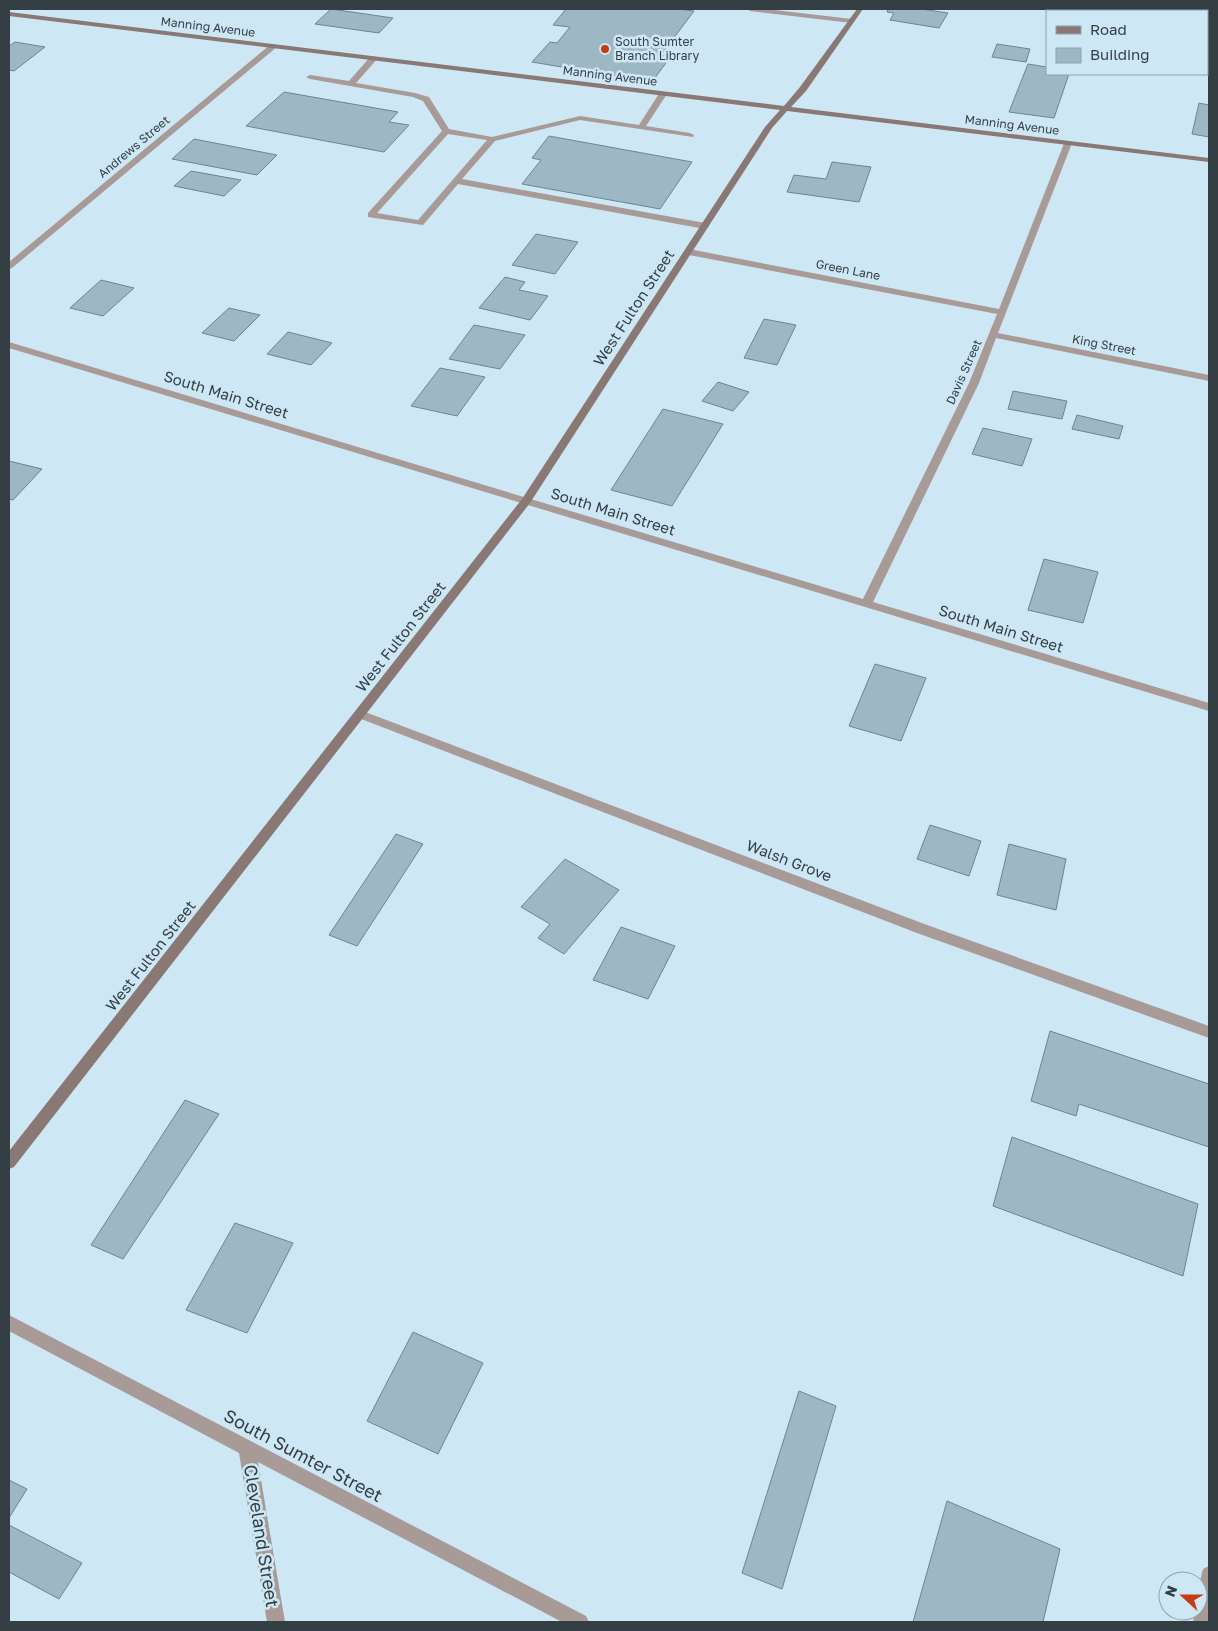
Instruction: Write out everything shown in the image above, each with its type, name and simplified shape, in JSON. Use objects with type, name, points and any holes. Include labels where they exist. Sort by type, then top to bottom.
[{"type":"street","points":[[750,9],[852,20]]},
{"type":"street","name":"West Fulton Street","points":[[9,1162],[526,501],[769,127],[803,89],[860,9]]},
{"type":"street","name":"Manning Avenue","points":[[9,14],[1209,160]]},
{"type":"street","name":"Andrews Street","points":[[9,266],[274,46]]},
{"type":"street","points":[[351,84],[374,58]]},
{"type":"street","points":[[310,78],[415,95],[426,99],[446,131],[492,138],[580,118],[690,135]]},
{"type":"street","points":[[641,127],[663,94]]},
{"type":"street","points":[[446,131],[371,214],[420,223],[492,138]]},
{"type":"street","name":"Davis Street","points":[[866,604],[974,383],[1068,143]]},
{"type":"street","points":[[457,181],[705,226]]},
{"type":"street","name":"Green Lane","points":[[689,252],[1002,312]]},
{"type":"street","name":"King Street","points":[[993,336],[1209,378]]},
{"type":"street","name":"South Main Street","points":[[9,345],[1209,707]]},
{"type":"street","name":"Walsh Grove","points":[[360,714],[922,929],[1209,1032]]},
{"type":"street","name":"South Sumter Street","points":[[9,1323],[580,1622]]},
{"type":"street","name":"Cleveland Street","points":[[247,1449],[276,1622]]},
{"type":"street","points":[[1202,1622],[1209,1575]]},
{"type":"building","points":[[331,9],[393,18],[379,33],[315,24]]},
{"type":"building","name":"South Sumter Branch Library","points":[[566,9],[678,9],[694,11],[661,55],[671,56],[652,82],[532,62],[550,42],[557,43],[570,27],[553,25]]},
{"type":"building","points":[[888,9],[921,9],[948,13],[939,28],[890,20],[894,13],[887,12]]},
{"type":"building","points":[[15,42],[45,47],[14,71],[9,70],[9,46]]},
{"type":"building","points":[[997,44],[1030,49],[1026,62],[992,57]]},
{"type":"building","points":[[1028,64],[1046,67],[1046,75],[1069,75],[1054,118],[1009,112]]},
{"type":"building","points":[[284,92],[398,112],[389,122],[409,125],[384,152],[246,126]]},
{"type":"building","points":[[1199,103],[1209,105],[1209,137],[1192,134]]},
{"type":"building","points":[[549,136],[692,162],[660,209],[522,184],[541,160],[532,158]]},
{"type":"building","points":[[194,139],[277,155],[257,175],[172,159]]},
{"type":"building","points":[[832,162],[871,167],[859,202],[787,192],[794,175],[826,179]]},
{"type":"building","points":[[191,171],[241,180],[224,196],[174,186]]},
{"type":"building","points":[[536,234],[578,242],[555,274],[512,265]]},
{"type":"building","points":[[505,277],[525,282],[519,290],[548,296],[530,320],[479,308]]},
{"type":"building","points":[[101,280],[134,288],[103,316],[70,308]]},
{"type":"building","points":[[229,308],[260,315],[234,341],[202,333]]},
{"type":"building","points":[[764,319],[796,325],[777,365],[744,358]]},
{"type":"building","points":[[474,325],[525,335],[500,369],[449,359]]},
{"type":"building","points":[[288,332],[332,343],[311,365],[267,354]]},
{"type":"building","points":[[440,368],[485,377],[457,416],[411,406]]},
{"type":"building","points":[[718,382],[749,392],[733,411],[702,401]]},
{"type":"building","points":[[1013,391],[1067,401],[1062,419],[1008,409]]},
{"type":"building","points":[[663,409],[723,424],[672,506],[611,490]]},
{"type":"building","points":[[1077,415],[1123,426],[1119,439],[1072,429]]},
{"type":"building","points":[[983,428],[1032,439],[1022,466],[972,454]]},
{"type":"building","points":[[9,461],[42,469],[13,500],[9,499]]},
{"type":"building","points":[[1044,559],[1098,572],[1083,623],[1028,610]]},
{"type":"building","points":[[875,664],[926,678],[901,741],[849,726]]},
{"type":"building","points":[[930,825],[981,841],[969,876],[917,859]]},
{"type":"building","points":[[396,834],[423,844],[357,946],[329,935]]},
{"type":"building","points":[[1009,844],[1066,859],[1056,910],[997,895]]},
{"type":"building","points":[[565,859],[619,890],[564,954],[538,938],[550,924],[521,907]]},
{"type":"building","points":[[621,927],[675,946],[648,999],[593,980]]},
{"type":"building","points":[[1050,1031],[1209,1084],[1209,1147],[1079,1104],[1076,1116],[1031,1101]]},
{"type":"building","points":[[185,1100],[219,1114],[123,1259],[91,1245]]},
{"type":"building","points":[[1012,1137],[1198,1204],[1183,1276],[993,1206]]},
{"type":"building","points":[[235,1223],[293,1243],[247,1333],[186,1310]]},
{"type":"building","points":[[413,1332],[483,1363],[438,1454],[367,1421]]},
{"type":"building","points":[[799,1391],[836,1406],[782,1589],[742,1573]]},
{"type":"building","points":[[9,1480],[27,1489],[9,1518]]},
{"type":"building","points":[[947,1501],[1060,1549],[1043,1622],[913,1622]]},
{"type":"building","points":[[9,1525],[82,1563],[59,1599],[9,1572]]},
{"type":"place","name":"South Sumter Branch Library","points":[[605,49]]}]
